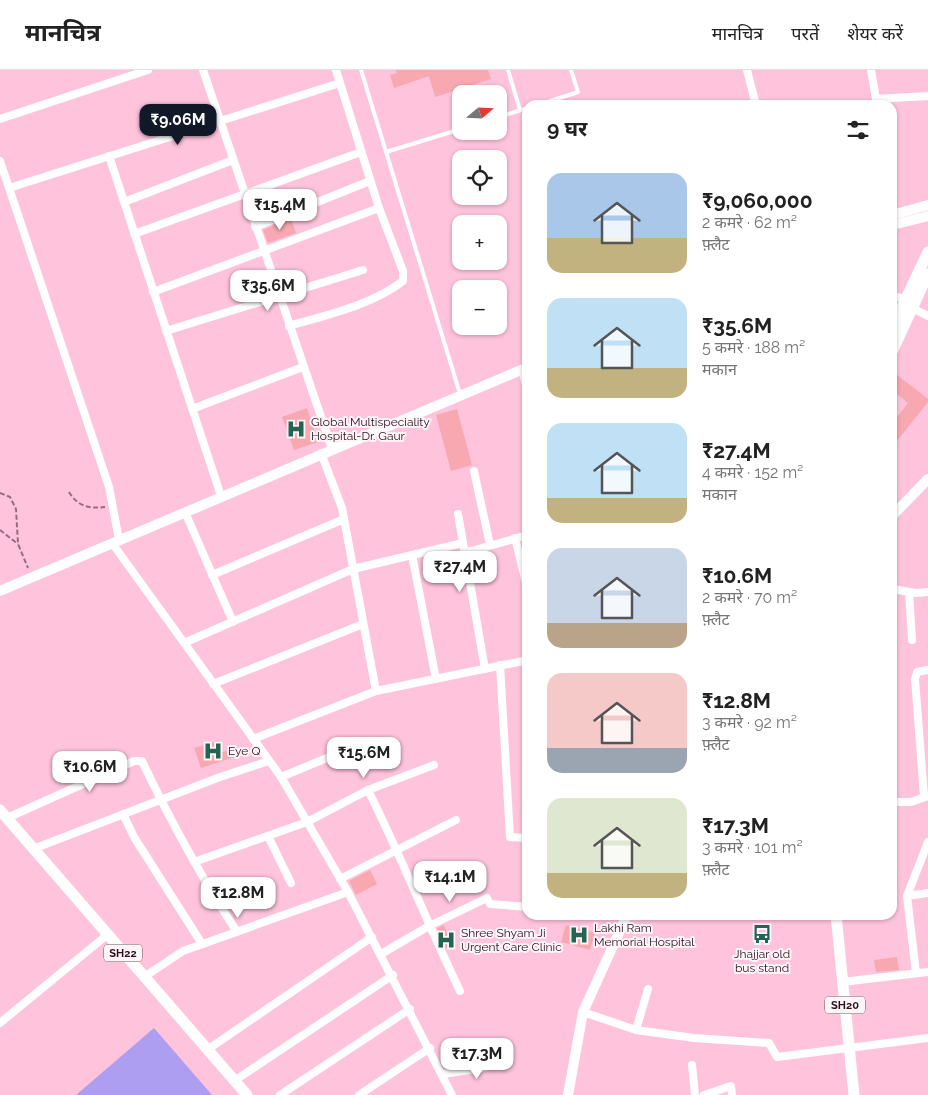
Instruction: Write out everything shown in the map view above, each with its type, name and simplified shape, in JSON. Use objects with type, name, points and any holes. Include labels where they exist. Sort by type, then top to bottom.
[{"type":"main road","points":[[897,338],[928,252]]},
{"type":"main road","points":[[897,321],[928,274]]},
{"type":"main road","name":"SH22","points":[[4,814],[247,1095]]},
{"type":"main road","name":"SH20","points":[[837,920],[861,1095]]},
{"type":"main road","name":"SH20","points":[[844,920],[846,981]]},
{"type":"main road","name":"SH20","points":[[853,1048],[854,1095]]},
{"type":"street","points":[[0,119],[148,70]]},
{"type":"street","points":[[203,70],[332,449]]},
{"type":"street","points":[[289,326],[356,304],[394,288],[403,281],[403,271],[370,181],[336,70]]},
{"type":"street","points":[[748,70],[755,100]]},
{"type":"street","points":[[871,70],[876,100]]},
{"type":"street","points":[[9,188],[340,83]]},
{"type":"street","points":[[893,100],[928,96]]},
{"type":"street","points":[[134,234],[362,152]]},
{"type":"street","points":[[109,156],[221,496]]},
{"type":"street","points":[[124,202],[233,160]]},
{"type":"street","points":[[0,161],[109,487],[115,542],[184,644],[281,777],[348,892],[430,1048],[452,1095]]},
{"type":"street","points":[[255,227],[370,181]]},
{"type":"street","points":[[897,214],[928,205]]},
{"type":"street","points":[[153,292],[264,253],[379,208]]},
{"type":"street","points":[[897,215],[928,216]]},
{"type":"street","points":[[166,331],[364,270]]},
{"type":"street","points":[[897,298],[909,303],[928,316]]},
{"type":"street","points":[[192,409],[303,367]]},
{"type":"street","points":[[0,591],[522,369]]},
{"type":"street","points":[[322,453],[342,508],[376,691]]},
{"type":"street","points":[[474,471],[490,545]]},
{"type":"street","points":[[897,511],[928,479]]},
{"type":"street","points":[[185,512],[233,622]]},
{"type":"street","points":[[458,514],[485,669]]},
{"type":"street","points":[[212,574],[344,519]]},
{"type":"street","points":[[464,553],[522,536]]},
{"type":"street","points":[[515,538],[522,567]]},
{"type":"street","points":[[184,644],[354,569],[463,543]]},
{"type":"street","points":[[412,555],[436,679]]},
{"type":"street","points":[[897,590],[928,592]]},
{"type":"street","points":[[909,592],[912,640]]},
{"type":"street","points":[[213,684],[364,624]]},
{"type":"street","points":[[253,739],[376,691],[522,661]]},
{"type":"street","points":[[500,666],[510,837],[522,838]]},
{"type":"street","points":[[897,802],[911,802],[926,796],[915,678],[917,672],[928,670]]},
{"type":"street","points":[[281,777],[368,741]]},
{"type":"street","points":[[4,814],[134,760],[142,761],[160,800],[194,862],[237,932]]},
{"type":"street","points":[[33,849],[160,800],[269,761]]},
{"type":"street","points":[[194,862],[307,822],[368,790],[434,765]]},
{"type":"street","points":[[368,790],[398,850],[429,926],[460,992]]},
{"type":"street","points":[[123,814],[134,837],[202,944]]},
{"type":"street","points":[[340,879],[456,820]]},
{"type":"street","points":[[268,836],[291,883]]},
{"type":"street","points":[[916,973],[907,896],[925,859],[928,842]]},
{"type":"street","points":[[144,978],[183,951],[348,892]]},
{"type":"street","points":[[907,896],[928,893]]},
{"type":"street","points":[[381,954],[429,926],[487,898],[490,904],[522,907]]},
{"type":"street","points":[[568,1095],[583,1012],[625,920]]},
{"type":"street","points":[[0,1023],[107,935]]},
{"type":"street","points":[[207,1050],[372,937]]},
{"type":"street","points":[[846,981],[928,972]]},
{"type":"street","points":[[234,1081],[392,975]]},
{"type":"street","points":[[636,1030],[648,989]]},
{"type":"street","points":[[280,1095],[410,1009]]},
{"type":"street","points":[[583,1012],[636,1030],[694,1038],[769,1043],[777,1056],[928,1038]]},
{"type":"street","points":[[359,1095],[430,1048]]},
{"type":"street","points":[[443,1074],[482,1068],[505,1060]]},
{"type":"street","points":[[692,1065],[695,1095]]},
{"type":"street","points":[[704,1095],[730,1086],[732,1095]]},
{"type":"lane","points":[[362,70],[460,394]]},
{"type":"lane","points":[[508,70],[520,110],[508,114]]},
{"type":"lane","points":[[553,100],[578,92],[571,70]]},
{"type":"lane","points":[[386,152],[452,132]]},
{"type":"path","points":[[69,492],[75,502],[93,509],[112,506]]},
{"type":"path","points":[[0,493],[10,497],[16,509],[18,544],[32,577]]},
{"type":"path","points":[[0,530],[18,544]]},
{"type":"shaded area","points":[[154,1028],[212,1095],[76,1095]]},
{"type":"building","points":[[396,70],[488,70],[491,79],[472,85],[452,85],[452,92],[435,97],[429,76],[394,88],[390,75],[397,73]]},
{"type":"building","points":[[291,218],[296,233],[268,243],[263,230]]},
{"type":"building","points":[[897,375],[928,399],[928,402],[897,441],[897,417],[908,403],[897,394]]},
{"type":"building","points":[[307,408],[318,442],[294,450],[282,417]]},
{"type":"building","points":[[457,409],[472,465],[451,471],[436,415]]},
{"type":"building","points":[[218,741],[222,752],[232,749],[235,757],[201,768],[194,748]]},
{"type":"building","points":[[370,870],[377,884],[356,895],[349,881]]},
{"type":"building","points":[[444,925],[452,946],[446,948],[437,928]]},
{"type":"building","points":[[566,925],[595,933],[590,950],[561,942]]},
{"type":"building","points":[[897,957],[899,970],[876,972],[874,960]]},
{"type":"place","name":"Global Multispeciality Hospital-Dr. Gaur","points":[[296,429]]},
{"type":"place","name":"Eye Q","points":[[213,751]]},
{"type":"place","name":"Jhajjar old bus stand","points":[[762,934]]},
{"type":"place","name":"Lakhi Ram Memorial Hospital","points":[[579,935]]},
{"type":"place","name":"Shree Shyam Ji Urgent Care Clinic","points":[[446,940]]}]
